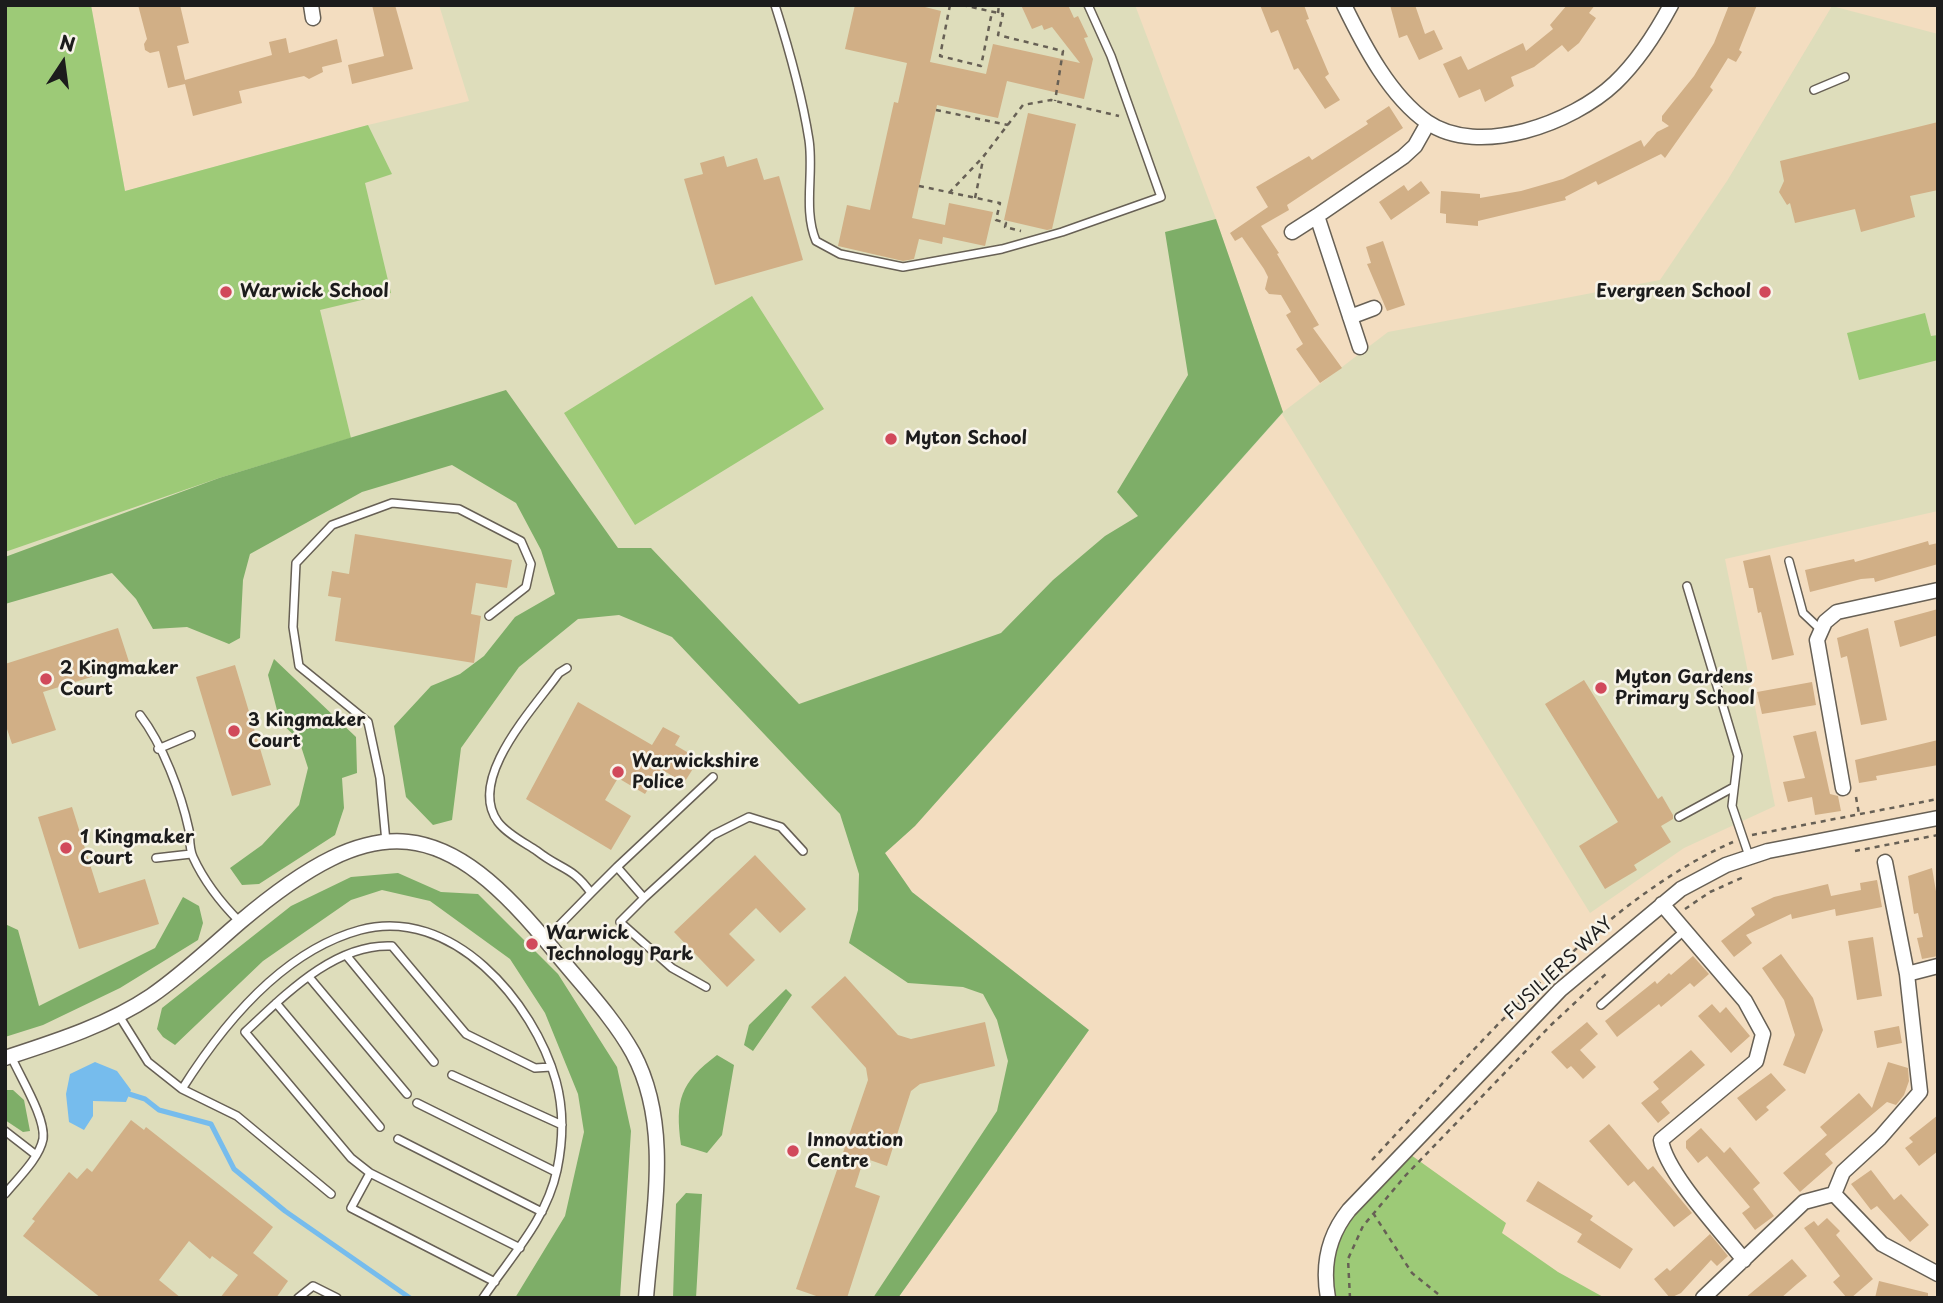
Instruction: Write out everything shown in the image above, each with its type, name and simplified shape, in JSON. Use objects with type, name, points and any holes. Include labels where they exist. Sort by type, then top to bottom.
[{"type":"street","points":[[1344,5],[1356,30],[1398,93],[1428,123],[1464,136],[1492,138],[1570,113],[1603,92],[1622,76],[1650,40],[1671,5]]},
{"type":"street","points":[[1292,232],[1403,157],[1415,146],[1428,123]]},
{"type":"street","points":[[1317,216],[1360,347]]},
{"type":"street","points":[[1350,317],[1374,308]]},
{"type":"street","points":[[1843,788],[1817,640],[1821,630],[1825,622],[1837,612],[1938,590]]},
{"type":"street","name":"FUSILIERS WAY","points":[[1328,1298],[1325,1273],[1328,1251],[1335,1229],[1349,1210],[1560,990],[1662,904],[1704,876],[1749,856],[1938,818]]},
{"type":"street","points":[[8,1057],[118,1014],[149,997],[189,968],[288,884],[328,859],[366,845],[386,842],[428,845],[458,858],[487,877],[507,896],[617,1027],[633,1053],[652,1099],[656,1167],[646,1298]]},
{"type":"street","points":[[1834,1194],[1843,1172],[1880,1138],[1920,1092],[1907,974],[1885,862]]},
{"type":"street","points":[[1662,904],[1745,1001],[1763,1034],[1756,1061],[1661,1140],[1662,1150],[1673,1170],[1744,1260]]},
{"type":"street","points":[[1907,974],[1938,967]]},
{"type":"street","points":[[1703,1298],[1804,1202],[1834,1194]]},
{"type":"street","points":[[1834,1194],[1882,1244],[1938,1274]]},
{"type":"lane","points":[[775,5],[790,52],[810,143],[811,220],[814,236],[820,245],[840,254],[903,267],[1002,249],[1161,197],[1111,56],[1088,5]]},
{"type":"lane","points":[[1814,90],[1845,78]]},
{"type":"lane","points":[[386,842],[380,778],[368,722],[299,666],[293,627],[296,564],[331,525],[392,503],[459,509],[521,541],[531,564],[526,587],[489,616]]},
{"type":"lane","points":[[1789,561],[1803,613],[1821,630]]},
{"type":"lane","points":[[1687,586],[1738,756],[1734,813],[1749,856]]},
{"type":"lane","points":[[566,668],[559,673],[497,760],[488,788],[498,822],[543,856],[578,874],[591,893]]},
{"type":"lane","points":[[140,715],[158,748],[182,808],[191,854],[221,903],[240,922]]},
{"type":"lane","points":[[158,748],[191,735]]},
{"type":"lane","points":[[545,940],[617,867],[713,777]]},
{"type":"lane","points":[[1679,817],[1734,787]]},
{"type":"lane","points":[[706,987],[672,968],[621,922],[713,835],[749,817],[781,827],[803,851]]},
{"type":"lane","points":[[156,858],[191,854]]},
{"type":"lane","points":[[617,867],[644,898]]},
{"type":"lane","points":[[182,1089],[234,1018],[268,985],[319,947],[349,933],[374,927],[418,930],[444,939],[469,956],[523,1011],[536,1032],[551,1066],[562,1125],[556,1172],[542,1212],[520,1248],[483,1298]]},
{"type":"lane","points":[[1601,1005],[1684,931]]},
{"type":"lane","points":[[520,1248],[370,1173],[351,1158],[245,1032],[309,977],[346,955],[371,946],[392,946],[466,1034],[535,1068],[551,1066]]},
{"type":"lane","points":[[346,955],[433,1062]]},
{"type":"lane","points":[[309,977],[407,1094]]},
{"type":"lane","points":[[276,1003],[380,1127]]},
{"type":"lane","points":[[118,1014],[148,1062],[182,1089],[237,1116],[331,1194]]},
{"type":"lane","points":[[5,1194],[36,1155],[43,1140],[42,1122],[8,1057]]},
{"type":"lane","points":[[452,1075],[562,1125]]},
{"type":"lane","points":[[417,1103],[556,1172]]},
{"type":"lane","points":[[5,1130],[36,1155]]},
{"type":"lane","points":[[398,1139],[542,1212]]},
{"type":"lane","points":[[370,1173],[351,1208],[495,1282]]},
{"type":"lane","points":[[299,1298],[313,1286],[337,1298]]},
{"type":"path","points":[[950,5],[940,56],[981,66],[992,12]]},
{"type":"path","points":[[962,5],[1003,14],[998,35],[1063,51],[1055,101]]},
{"type":"path","points":[[998,13],[999,5]]},
{"type":"path","points":[[949,193],[983,157],[1023,105],[1055,101],[1134,120]]},
{"type":"path","points":[[936,110],[1007,125]]},
{"type":"path","points":[[975,198],[983,157]]},
{"type":"path","points":[[919,186],[1000,203],[996,220],[1006,223],[1005,227],[1045,237]]},
{"type":"path","points":[[1844,853],[1938,835]]},
{"type":"path","points":[[1679,913],[1710,892],[1755,872]]},
{"type":"path","points":[[1350,1298],[1348,1259],[1357,1235],[1373,1213],[1551,1025],[1612,968]]},
{"type":"path","points":[[1373,1213],[1412,1273],[1443,1298]]},
{"type":"shaded area","points":[[5,5],[91,5],[125,191],[368,125],[469,101],[439,5],[1135,5],[1216,219],[1283,412],[1388,332],[1660,280],[1727,181],[1832,6],[1938,34],[1938,511],[1725,559],[1775,806],[1684,848],[1590,913],[1282,414],[915,826],[885,853],[912,892],[1089,1030],[898,1298],[5,1298]]},
{"type":"green space","name":"Warwick School","points":[[5,5],[91,5],[125,191],[368,125],[392,174],[365,183],[391,293],[320,310],[351,438],[219,478],[5,552]]},
{"type":"green space","points":[[1216,219],[1283,412],[915,826],[885,853],[912,892],[1089,1030],[898,1298],[873,1298],[997,1111],[1008,1061],[997,1020],[983,994],[963,987],[908,983],[849,943],[858,910],[859,874],[840,814],[672,637],[619,615],[578,619],[519,667],[461,748],[452,820],[433,825],[406,797],[394,726],[431,686],[460,674],[484,656],[515,617],[555,594],[541,550],[516,503],[452,465],[362,492],[250,554],[243,580],[240,638],[229,644],[187,627],[153,629],[136,599],[112,573],[5,604],[5,557],[219,478],[506,390],[618,548],[651,548],[799,704],[1001,633],[1053,580],[1105,536],[1138,516],[1117,492],[1188,375],[1165,232]]},
{"type":"green space","points":[[752,296],[824,409],[635,525],[564,413]]},
{"type":"green space","points":[[1925,313],[1931,336],[1938,335],[1938,360],[1859,380],[1847,333]]},
{"type":"green space","points":[[274,659],[356,737],[357,773],[342,778],[344,808],[335,835],[259,884],[242,885],[230,868],[262,845],[299,805],[308,768],[299,740],[280,722],[268,675]]},
{"type":"green space","points":[[398,873],[441,892],[478,894],[558,974],[617,1067],[631,1131],[620,1298],[515,1298],[565,1216],[584,1132],[578,1094],[545,1013],[510,959],[430,901],[382,890],[351,900],[263,961],[175,1045],[157,1029],[162,1008],[291,906],[351,877]]},
{"type":"green space","points":[[183,897],[199,906],[203,923],[198,940],[120,988],[43,1025],[5,1037],[5,924],[18,930],[39,1006],[155,948]]},
{"type":"green space","points":[[786,989],[792,995],[753,1051],[744,1045],[749,1025]]},
{"type":"green space","points":[[717,1055],[734,1065],[722,1135],[707,1153],[681,1145],[680,1104],[688,1084]]},
{"type":"green space","points":[[5,1090],[13,1090],[24,1100],[30,1131],[23,1132],[5,1120]]},
{"type":"green space","points":[[1404,1150],[1506,1223],[1502,1233],[1558,1272],[1605,1298],[1328,1298],[1331,1239]]},
{"type":"green space","points":[[686,1193],[702,1194],[696,1298],[673,1298],[676,1204]]},
{"type":"water","points":[[95,1062],[117,1071],[131,1090],[126,1102],[93,1101],[93,1116],[84,1130],[69,1122],[66,1094],[70,1074]]},
{"type":"building","points":[[138,5],[180,5],[189,43],[177,46],[185,80],[272,55],[269,42],[286,38],[289,53],[337,39],[342,62],[322,67],[323,72],[309,79],[304,76],[239,91],[242,103],[193,116],[185,84],[168,88],[159,51],[150,53],[145,50],[147,39]]},
{"type":"building","points":[[372,5],[395,5],[413,69],[352,84],[348,65],[384,56]]},
{"type":"building","points":[[855,5],[917,5],[941,11],[930,62],[986,74],[993,44],[1080,63],[1052,27],[1044,30],[1042,25],[1032,29],[1021,5],[1068,5],[1074,18],[1078,16],[1088,37],[1084,38],[1093,59],[1084,99],[1007,81],[998,118],[937,105],[912,218],[945,225],[949,203],[993,212],[985,246],[943,237],[942,244],[919,239],[914,259],[903,261],[838,246],[847,205],[870,210],[894,102],[898,103],[907,63],[845,49]]},
{"type":"building","points":[[1260,5],[1304,5],[1309,19],[1306,20],[1329,74],[1325,77],[1340,100],[1325,109],[1298,68],[1294,70],[1278,30],[1271,33]]},
{"type":"building","points":[[1390,5],[1415,5],[1425,34],[1434,30],[1443,49],[1419,60],[1407,35],[1399,38]]},
{"type":"building","points":[[1567,5],[1595,5],[1589,13],[1596,18],[1579,43],[1568,52],[1562,45],[1534,67],[1511,77],[1514,86],[1485,102],[1480,89],[1459,98],[1443,64],[1461,56],[1468,70],[1523,43],[1526,51],[1553,29],[1550,25]]},
{"type":"building","points":[[1729,5],[1757,5],[1739,50],[1742,52],[1736,62],[1728,58],[1710,87],[1713,90],[1665,158],[1661,154],[1598,185],[1596,181],[1565,197],[1566,200],[1478,221],[1478,226],[1446,223],[1446,214],[1440,213],[1441,191],[1480,194],[1480,198],[1521,191],[1563,179],[1641,140],[1644,147],[1657,132],[1669,126],[1662,121],[1662,116],[1694,76],[1714,43]]},
{"type":"building","points":[[1389,106],[1403,128],[1287,205],[1289,210],[1261,226],[1319,325],[1313,328],[1342,368],[1320,383],[1296,349],[1303,344],[1286,315],[1291,312],[1281,295],[1269,294],[1265,289],[1268,277],[1264,269],[1242,237],[1235,241],[1230,233],[1268,207],[1256,187],[1309,156],[1312,160],[1368,124],[1366,121]]},
{"type":"building","points":[[1028,113],[1076,124],[1052,229],[1047,230],[1004,220]]},
{"type":"building","points":[[1938,122],[1938,190],[1910,196],[1915,217],[1861,232],[1855,209],[1795,223],[1790,203],[1787,205],[1779,192],[1784,181],[1780,161]]},
{"type":"building","points":[[724,156],[727,167],[757,158],[764,180],[779,176],[803,260],[715,285],[684,179],[703,174],[700,163]]},
{"type":"building","points":[[1421,181],[1430,193],[1391,220],[1379,202],[1404,185],[1408,191]]},
{"type":"building","points":[[1383,241],[1405,305],[1387,311],[1367,264],[1371,263],[1366,247]]},
{"type":"building","points":[[355,534],[512,560],[507,588],[476,583],[471,614],[481,616],[474,663],[335,641],[341,598],[328,596],[332,571],[349,574]]},
{"type":"building","points":[[1928,541],[1929,545],[1938,543],[1938,564],[1875,582],[1874,578],[1861,579],[1810,592],[1805,570],[1854,559],[1855,562]]},
{"type":"building","points":[[1770,555],[1794,655],[1772,660],[1761,612],[1758,613],[1753,588],[1749,588],[1743,561]]},
{"type":"building","points":[[1938,609],[1938,635],[1900,647],[1894,621]]},
{"type":"building","name":"2 Kingmaker Court","points":[[118,628],[130,665],[43,692],[56,730],[12,744],[5,723],[5,664]]},
{"type":"building","points":[[1868,628],[1887,720],[1861,725],[1847,656],[1841,658],[1837,638]]},
{"type":"building","name":"3 Kingmaker Court","points":[[235,665],[271,785],[232,796],[196,677]]},
{"type":"building","name":"Myton Gardens Primary School","points":[[1584,680],[1658,799],[1662,796],[1673,815],[1673,819],[1661,826],[1671,842],[1634,865],[1637,870],[1605,889],[1579,846],[1618,822],[1545,704]]},
{"type":"building","points":[[1812,682],[1816,705],[1762,714],[1757,692]]},
{"type":"building","name":"Warwickshire Police","points":[[578,702],[652,745],[663,727],[680,736],[675,745],[699,759],[684,783],[661,769],[645,794],[618,778],[605,800],[631,816],[611,850],[526,799]]},
{"type":"building","points":[[1816,731],[1830,794],[1838,796],[1841,811],[1815,815],[1812,797],[1788,802],[1783,782],[1805,778],[1793,736]]},
{"type":"building","points":[[1938,740],[1938,765],[1876,776],[1877,780],[1859,783],[1855,760]]},
{"type":"building","name":"1 Kingmaker Court","points":[[72,807],[99,893],[145,879],[159,924],[79,949],[38,817]]},
{"type":"building","points":[[755,855],[806,909],[780,933],[756,908],[729,934],[755,960],[727,987],[674,932]]},
{"type":"building","points":[[1932,868],[1938,903],[1938,956],[1922,959],[1917,938],[1923,937],[1918,913],[1914,914],[1908,876]]},
{"type":"building","points":[[1877,880],[1882,907],[1836,916],[1835,909],[1792,919],[1791,914],[1746,935],[1752,943],[1734,957],[1721,941],[1755,915],[1751,908],[1774,897],[1828,884],[1831,896],[1861,890],[1860,883]]},
{"type":"building","points":[[1873,937],[1882,996],[1857,1000],[1848,941]]},
{"type":"building","points":[[1781,954],[1813,998],[1823,1030],[1805,1074],[1783,1065],[1795,1035],[1784,1000],[1762,968]]},
{"type":"building","points":[[1693,956],[1709,974],[1694,987],[1690,983],[1661,1007],[1659,1004],[1617,1037],[1605,1021],[1655,981],[1657,984],[1669,973],[1671,975]]},
{"type":"building","points":[[845,976],[898,1035],[911,1039],[985,1022],[995,1066],[920,1084],[911,1091],[887,1166],[864,1158],[855,1187],[880,1196],[847,1298],[822,1298],[796,1289],[868,1080],[866,1068],[811,1007]]},
{"type":"building","points":[[1712,1004],[1720,1013],[1726,1007],[1750,1036],[1731,1053],[1698,1016]]},
{"type":"building","points":[[1587,1022],[1598,1034],[1580,1050],[1596,1067],[1583,1079],[1571,1066],[1567,1069],[1551,1052]]},
{"type":"building","points":[[1899,1026],[1902,1043],[1877,1048],[1874,1031]]},
{"type":"building","points":[[1691,1050],[1705,1065],[1661,1102],[1670,1113],[1658,1123],[1641,1103],[1659,1089],[1653,1082]]},
{"type":"building","points":[[1888,1062],[1908,1068],[1909,1081],[1904,1095],[1896,1105],[1887,1102],[1825,1154],[1833,1163],[1800,1192],[1783,1173],[1827,1135],[1820,1127],[1859,1093],[1872,1108]]},
{"type":"building","points":[[1771,1073],[1786,1090],[1766,1107],[1769,1110],[1756,1121],[1737,1098]]},
{"type":"building","points":[[1938,1115],[1938,1151],[1919,1166],[1905,1148],[1913,1142],[1909,1138]]},
{"type":"building","points":[[131,1120],[144,1130],[146,1127],[273,1227],[253,1253],[288,1281],[276,1298],[220,1298],[238,1275],[212,1256],[210,1259],[189,1241],[159,1280],[181,1298],[101,1298],[23,1236],[35,1221],[32,1219],[69,1172],[77,1179],[87,1168],[92,1172]]},
{"type":"building","points":[[1609,1124],[1648,1170],[1653,1166],[1692,1213],[1674,1227],[1634,1181],[1628,1186],[1589,1141]]},
{"type":"building","points":[[1701,1128],[1724,1153],[1730,1147],[1760,1183],[1753,1189],[1774,1216],[1755,1230],[1742,1213],[1750,1207],[1707,1156],[1698,1163],[1686,1148],[1686,1141]]},
{"type":"building","points":[[1871,1170],[1894,1200],[1901,1194],[1929,1225],[1910,1242],[1877,1206],[1871,1210],[1851,1184]]},
{"type":"building","points":[[1538,1181],[1593,1216],[1590,1220],[1633,1249],[1620,1269],[1577,1242],[1582,1234],[1526,1201]]},
{"type":"building","points":[[1827,1218],[1840,1231],[1836,1235],[1873,1279],[1851,1298],[1847,1298],[1833,1282],[1840,1276],[1804,1228],[1814,1221],[1818,1226]]},
{"type":"building","points":[[1710,1234],[1728,1256],[1717,1266],[1711,1260],[1681,1293],[1670,1298],[1654,1279],[1667,1268],[1670,1271]]},
{"type":"building","points":[[1792,1259],[1807,1276],[1781,1298],[1745,1298]]},
{"type":"building","points":[[1879,1281],[1928,1293],[1928,1298],[1875,1298]]},
{"type":"waterway","points":[[129,1094],[145,1099],[159,1110],[211,1124],[234,1169],[285,1211],[410,1298]]},
{"type":"place","name":"Warwick School","points":[[226,292]]},
{"type":"place","name":"Evergreen School","points":[[1765,292]]},
{"type":"place","name":"Myton School","points":[[891,439]]},
{"type":"place","name":"2 Kingmaker Court","points":[[46,679]]},
{"type":"place","name":"Myton Gardens Primary School","points":[[1601,688]]},
{"type":"place","name":"3 Kingmaker Court","points":[[234,731]]},
{"type":"place","name":"Warwickshire Police","points":[[618,772]]},
{"type":"place","name":"1 Kingmaker Court","points":[[66,848]]},
{"type":"place","name":"Warwick Technology Park","points":[[532,944]]},
{"type":"place","name":"Innovation Centre","points":[[793,1151]]}]
